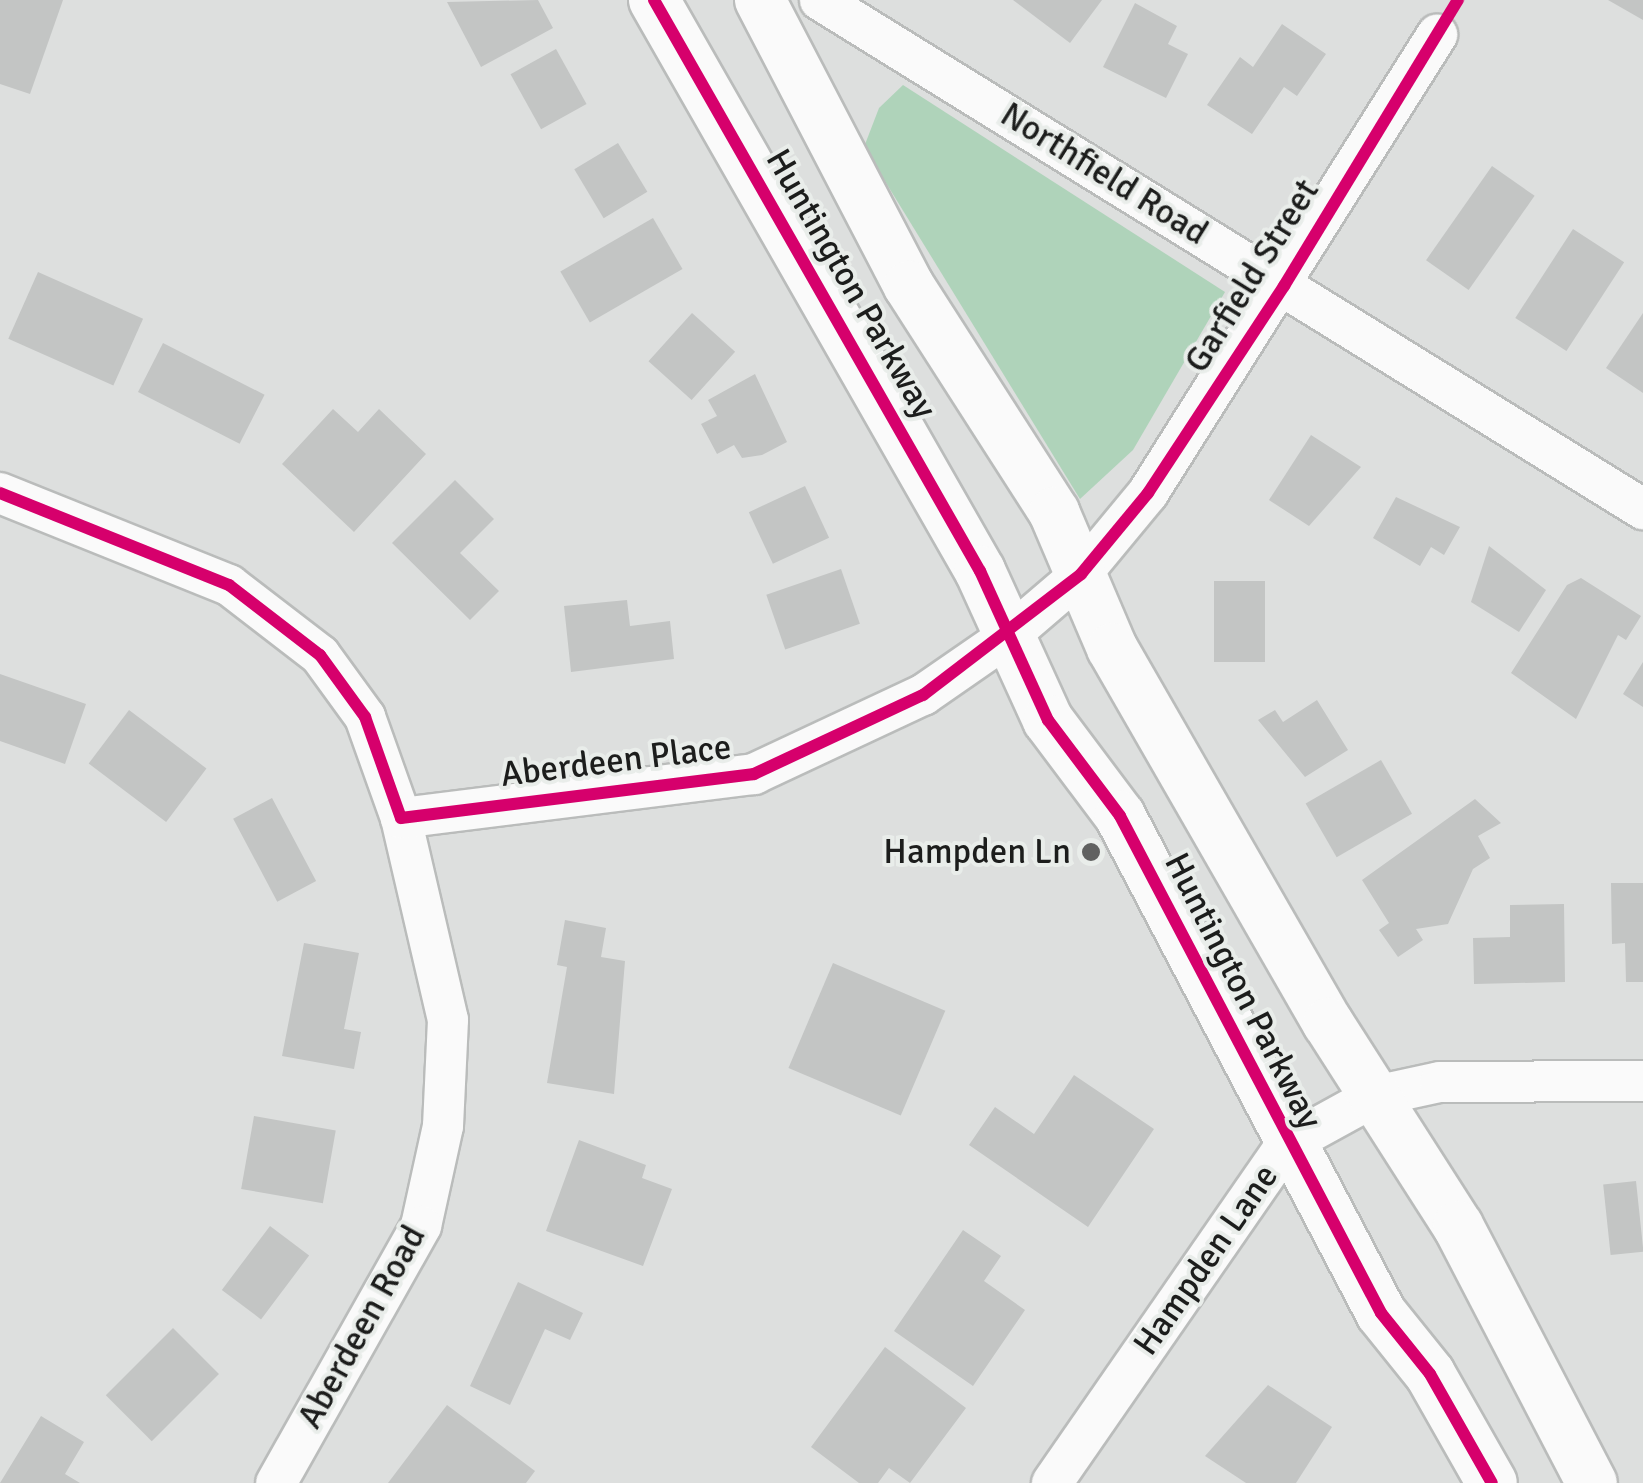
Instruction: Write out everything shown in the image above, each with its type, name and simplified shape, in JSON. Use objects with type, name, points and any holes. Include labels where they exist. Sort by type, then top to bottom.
[{"type":"street","name":"Huntington Parkway","points":[[760,0],[909,286],[1027,466],[1081,574],[1112,648],[1375,1096],[1458,1226],[1592,1483]]},
{"type":"street","name":"Northfield Road","points":[[820,0],[1643,508]]},
{"type":"street","name":"Huntington Parkway","points":[[657,1],[1011,634],[1048,720],[1120,816],[1184,932],[1286,1145],[1492,1483]]},
{"type":"street","name":"Garfield Street","points":[[1081,574],[1148,493],[1284,286],[1437,36]]},
{"type":"street","name":"Aberdeen Road","points":[[0,493],[229,585],[320,655],[365,717],[401,818],[448,1020],[443,1126],[421,1226],[276,1483]]},
{"type":"street","name":"Aberdeen Place","points":[[401,818],[754,774],[923,694],[1011,634],[1081,574]]},
{"type":"street","name":"Hampden Lane","points":[[1052,1483],[1286,1145],[1375,1096],[1440,1082],[1643,1081]]},
{"type":"green space","points":[[903,85],[1225,292],[1133,450],[1080,499],[864,147],[879,108]]},
{"type":"building","points":[[0,0],[63,0],[30,94],[0,84]]},
{"type":"building","points":[[538,0],[553,28],[481,67],[447,2]]},
{"type":"building","points":[[1013,0],[1102,0],[1070,43]]},
{"type":"building","points":[[1608,0],[1643,0],[1643,20]]},
{"type":"building","points":[[1135,3],[1177,26],[1168,44],[1188,54],[1166,98],[1103,67]]},
{"type":"building","points":[[1282,24],[1326,54],[1297,96],[1284,87],[1252,134],[1207,105],[1240,57],[1253,67]]},
{"type":"building","points":[[556,49],[587,104],[541,129],[511,74]]},
{"type":"building","points":[[618,143],[647,192],[604,218],[574,169]]},
{"type":"building","points":[[1492,166],[1535,196],[1469,290],[1426,260]]},
{"type":"building","points":[[653,218],[682,269],[590,323],[560,272]]},
{"type":"building","points":[[1573,229],[1624,262],[1566,351],[1515,318]]},
{"type":"building","points":[[38,272],[143,319],[113,385],[8,339]]},
{"type":"building","points":[[692,313],[735,352],[692,400],[649,361]]},
{"type":"building","points":[[1643,313],[1643,393],[1606,368]]},
{"type":"building","points":[[163,343],[265,395],[240,444],[138,392]]},
{"type":"building","points":[[755,374],[787,442],[762,455],[742,458],[734,445],[717,454],[701,424],[717,416],[708,400]]},
{"type":"building","points":[[333,409],[358,432],[379,409],[426,454],[354,532],[282,464]]},
{"type":"building","points":[[1311,435],[1361,467],[1309,526],[1269,500]]},
{"type":"building","points":[[455,480],[494,519],[460,553],[499,591],[470,620],[392,543]]},
{"type":"building","points":[[805,486],[829,538],[773,564],[749,512]]},
{"type":"building","points":[[1396,497],[1460,527],[1444,555],[1431,547],[1420,566],[1373,538]]},
{"type":"building","points":[[1489,546],[1546,590],[1519,632],[1471,602]]},
{"type":"building","points":[[841,569],[860,624],[785,650],[766,595]]},
{"type":"building","points":[[1581,578],[1641,616],[1626,640],[1618,635],[1576,719],[1511,673],[1567,585]]},
{"type":"building","points":[[1214,581],[1265,581],[1265,662],[1214,662]]},
{"type":"building","points":[[627,600],[630,626],[670,621],[674,659],[571,672],[564,606]]},
{"type":"building","points":[[1643,662],[1643,707],[1623,694]]},
{"type":"building","points":[[0,674],[86,704],[65,764],[0,741]]},
{"type":"building","points":[[1317,700],[1348,750],[1305,777],[1258,720],[1275,710],[1283,722]]},
{"type":"building","points":[[129,710],[206,768],[166,822],[89,764]]},
{"type":"building","points":[[1381,760],[1412,814],[1337,857],[1306,804]]},
{"type":"building","points":[[272,798],[316,881],[277,902],[233,819]]},
{"type":"building","points":[[1475,799],[1501,823],[1478,836],[1490,858],[1473,869],[1448,924],[1416,929],[1423,940],[1398,957],[1379,930],[1389,923],[1362,880]]},
{"type":"building","points":[[1611,883],[1643,883],[1643,982],[1626,982],[1625,943],[1612,944]]},
{"type":"building","points":[[1564,904],[1565,982],[1474,984],[1473,938],[1510,937],[1510,905]]},
{"type":"building","points":[[565,920],[606,928],[601,957],[625,961],[614,1094],[547,1083],[567,967],[557,965]]},
{"type":"building","points":[[304,943],[359,953],[344,1029],[361,1032],[354,1069],[282,1056]]},
{"type":"building","points":[[833,963],[945,1011],[901,1116],[788,1068]]},
{"type":"building","points":[[1074,1075],[1154,1129],[1088,1227],[969,1145],[995,1107],[1034,1134]]},
{"type":"building","points":[[254,1116],[336,1130],[323,1203],[241,1189]]},
{"type":"building","points":[[579,1140],[646,1165],[642,1178],[672,1189],[643,1266],[546,1231]]},
{"type":"building","points":[[1636,1181],[1643,1252],[1611,1255],[1603,1184]]},
{"type":"building","points":[[270,1226],[309,1255],[261,1319],[222,1290]]},
{"type":"building","points":[[963,1230],[1001,1256],[984,1281],[1025,1310],[973,1386],[894,1331]]},
{"type":"building","points":[[518,1282],[583,1313],[570,1340],[545,1329],[510,1405],[470,1386]]},
{"type":"building","points":[[173,1328],[219,1374],[152,1441],[106,1395]]},
{"type":"building","points":[[885,1347],[966,1408],[910,1483],[889,1468],[878,1483],[859,1483],[811,1447]]},
{"type":"building","points":[[1268,1385],[1332,1427],[1296,1483],[1246,1483],[1205,1456]]},
{"type":"building","points":[[447,1405],[535,1471],[526,1483],[388,1483]]},
{"type":"building","points":[[41,1416],[84,1442],[65,1474],[80,1483],[0,1483]]},
{"type":"cycle path","points":[[654,0],[980,571],[1048,720],[1120,816],[1381,1313],[1430,1374],[1492,1483]]},
{"type":"cycle path","points":[[0,493],[229,585],[320,655],[365,717],[401,818],[754,774],[923,695],[1081,574],[1148,493],[1284,286],[1458,0]]},
{"type":"place","name":"Hampden Ln","points":[[1091,852]]}]
